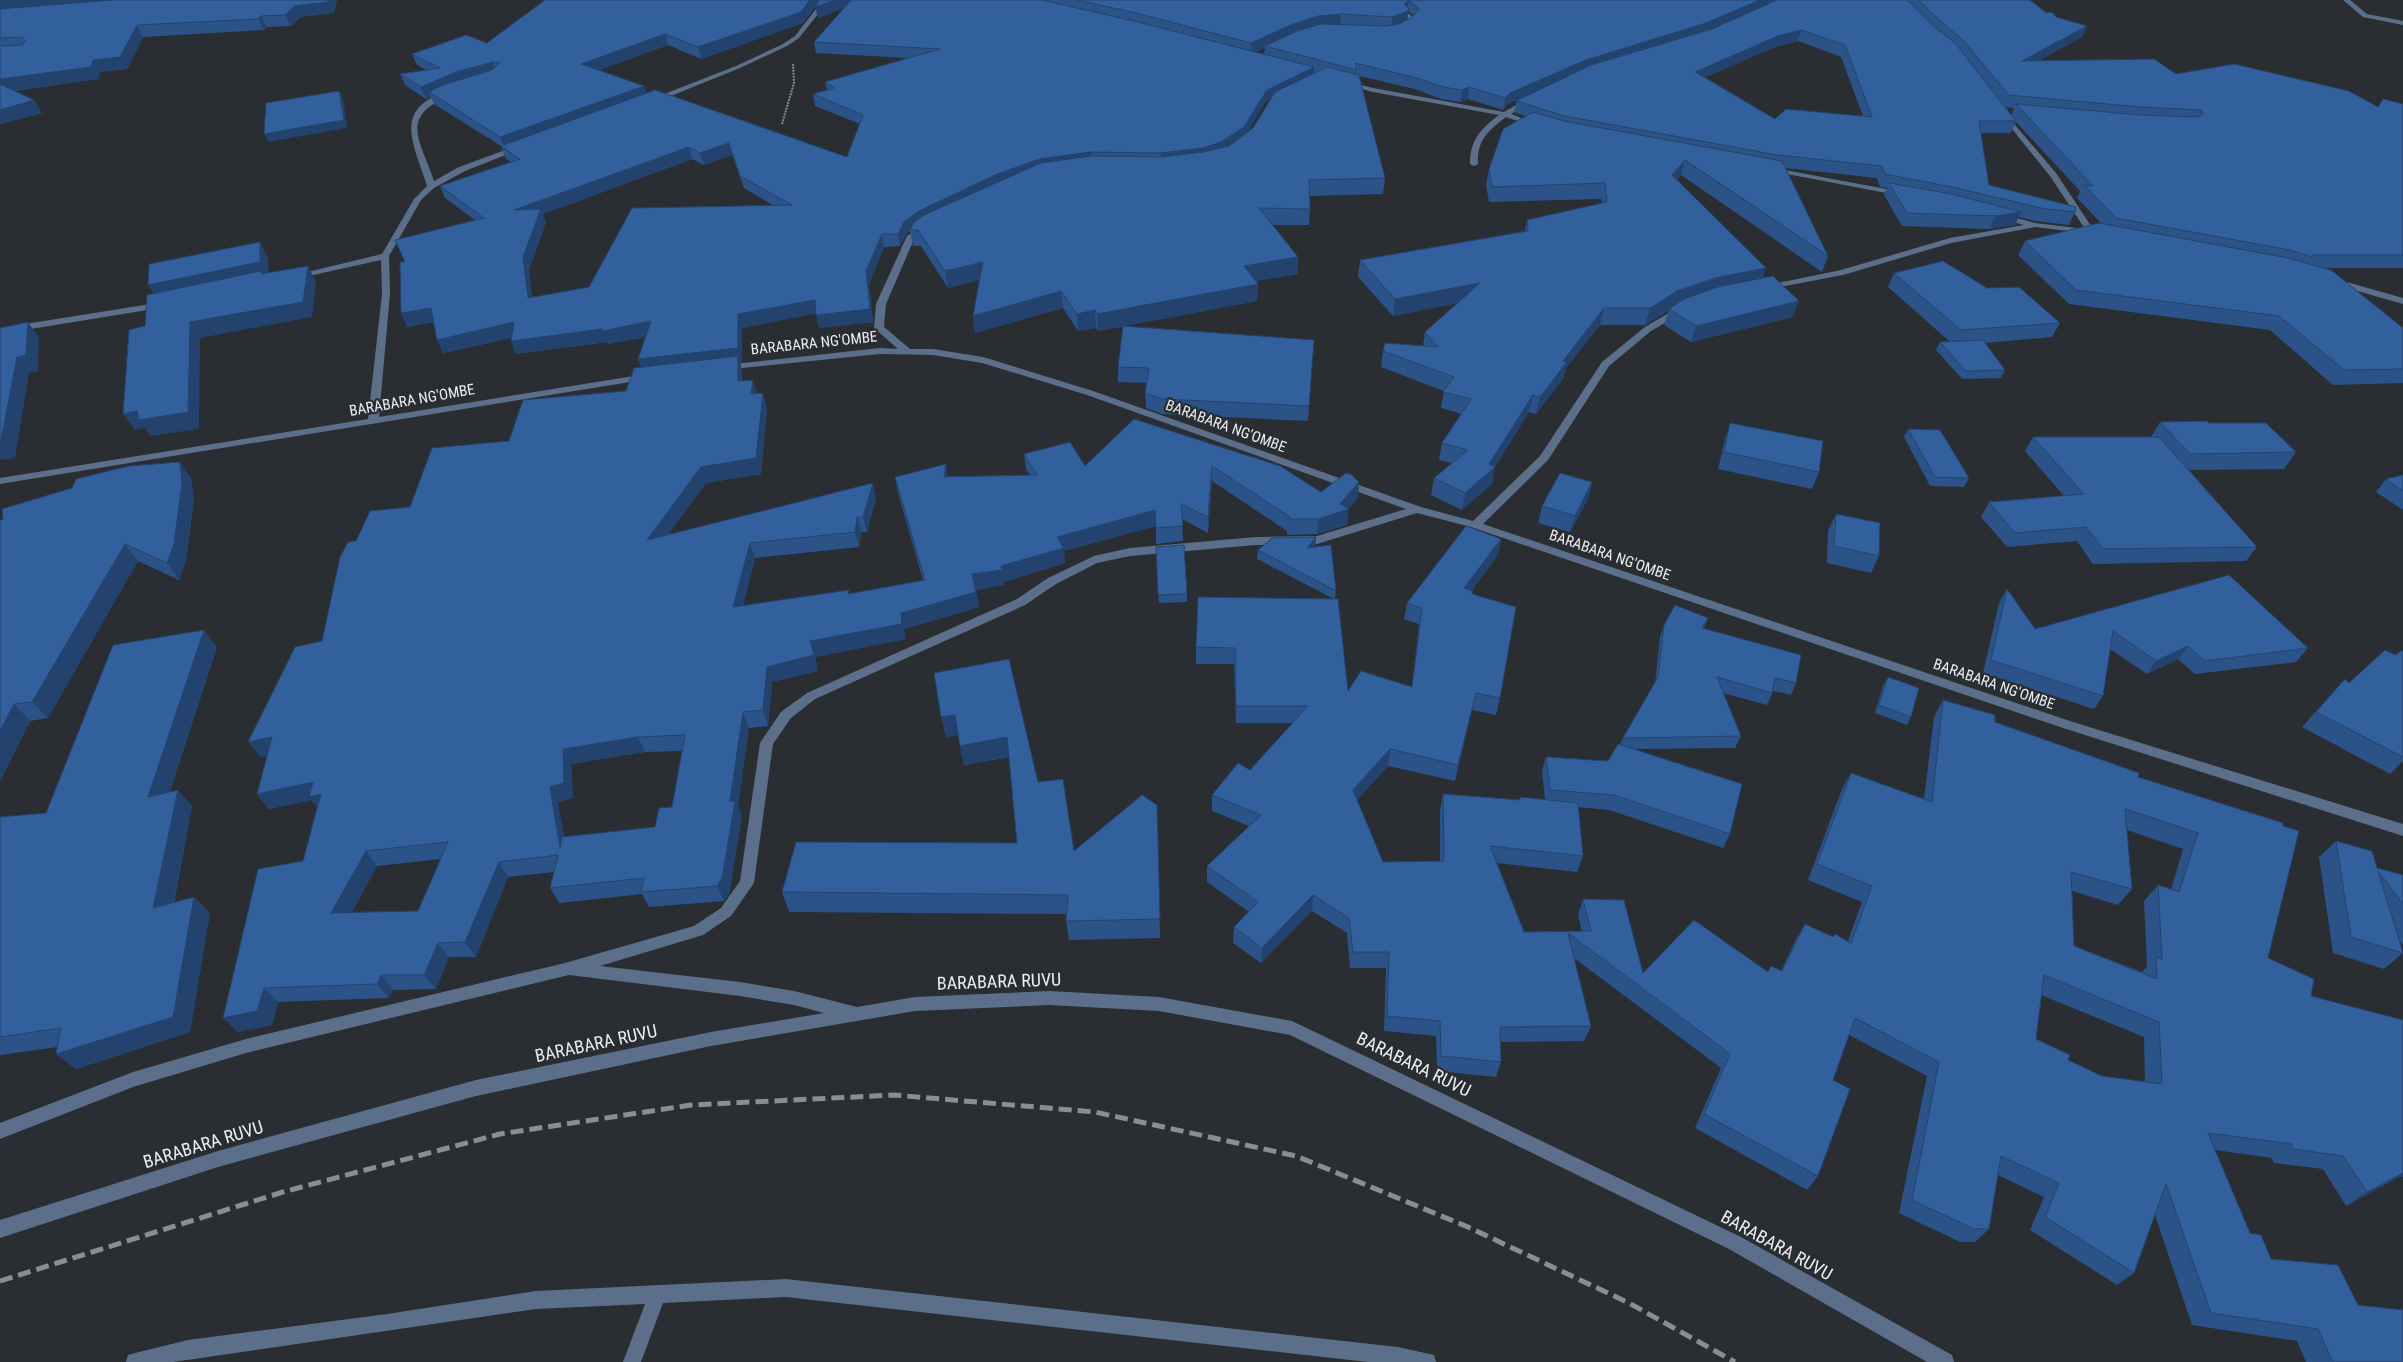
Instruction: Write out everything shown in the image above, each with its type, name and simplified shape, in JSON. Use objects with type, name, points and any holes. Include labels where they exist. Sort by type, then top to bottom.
[{"type":"street","points":[[648,101],[738,67],[785,45],[797,37],[826,0]]},
{"type":"street","points":[[2346,0],[2365,16],[2403,23]]},
{"type":"street","points":[[1394,31],[1412,23],[1413,20],[1408,15]]},
{"type":"street","points":[[1335,80],[1373,90],[1505,114],[1548,128]]},
{"type":"street","points":[[431,186],[425,163],[416,144],[412,121],[415,112],[421,106],[438,96],[456,91]]},
{"type":"street","points":[[1474,164],[1475,146],[1512,108],[1535,97]]},
{"type":"street","points":[[1996,104],[2053,175],[2095,233],[2035,225],[1997,215]]},
{"type":"street","points":[[2002,111],[2012,112]]},
{"type":"street","points":[[373,422],[386,294],[385,256],[418,199],[431,186],[462,169],[527,145]]},
{"type":"street","points":[[1757,167],[1908,195]]},
{"type":"street","points":[[907,351],[878,328],[881,304],[911,236],[933,223]]},
{"type":"street","points":[[1758,289],[1843,272],[1950,241],[2035,225]]},
{"type":"street","points":[[281,280],[385,256]]},
{"type":"street","points":[[2327,280],[2403,301]]},
{"type":"street","points":[[0,331],[169,304]]},
{"type":"street","points":[[1475,525],[1544,458],[1605,364],[1654,325],[1676,311],[1693,305]]},
{"type":"street","name":"BARABARA NG'OMBE","points":[[712,369],[806,358],[907,351],[954,354],[983,360],[1090,393],[1416,509],[1475,525],[2068,724],[2403,830]]},
{"type":"street","name":"BARABARA NG'OMBE","points":[[0,481],[656,376]]},
{"type":"street","points":[[0,1131],[132,1080],[246,1046],[565,970],[698,931],[726,912],[747,883],[767,742],[786,715],[811,696],[1021,602],[1052,580],[1094,560],[1130,552],[1256,542],[1317,540],[1416,509]]},
{"type":"street","points":[[565,970],[740,989],[794,998],[859,1014]]},
{"type":"street","name":"BARABARA RUVU","points":[[0,1229],[218,1159],[476,1088],[711,1039],[915,1004],[1049,998],[1160,1004],[1292,1028],[1735,1243],[1945,1362]]},
{"type":"street","points":[[135,1362],[188,1349],[536,1300],[786,1288],[1398,1356],[1427,1362]]},
{"type":"street","points":[[632,1362],[658,1294]]},
{"type":"path","points":[[782,124],[794,82],[793,65],[785,45]]},
{"type":"building","points":[[113,0],[329,0],[328,2],[294,6],[285,15],[261,16],[258,19],[137,25],[120,57],[93,60],[91,67],[0,79],[0,46],[22,45],[26,41],[22,37],[0,38],[0,9]]},
{"type":"building","points":[[545,0],[810,0],[801,12],[698,47],[665,34],[581,64],[644,86],[500,137],[429,92],[443,85],[492,70],[500,63],[493,62],[456,72],[421,87],[400,74],[440,68],[412,54],[466,35],[487,43]]},
{"type":"building","points":[[820,0],[835,0],[815,7]]},
{"type":"building","points":[[851,0],[1042,0],[1134,21],[1314,67],[1267,90],[1244,127],[1221,142],[1203,148],[1161,153],[1091,152],[1039,159],[995,175],[919,211],[904,222],[898,234],[882,234],[866,271],[870,309],[816,315],[815,300],[738,314],[738,348],[638,359],[651,321],[603,331],[602,329],[511,341],[514,322],[437,340],[431,308],[401,313],[400,262],[405,262],[395,240],[484,218],[440,186],[520,159],[501,146],[655,90],[847,157],[863,115],[813,94],[834,88],[825,82],[940,49],[814,42]],"holes":[[[729,143],[740,176],[792,205],[632,208],[589,287],[528,298],[523,257],[541,209],[514,210],[689,147],[700,153]]]},
{"type":"building","points":[[1077,0],[1409,0],[1404,4],[1409,9],[1392,17],[1341,14],[1318,16],[1293,24],[1251,43],[1136,13]]},
{"type":"building","points":[[1409,0],[1760,0],[1706,23],[1586,60],[1510,93],[1505,98],[1469,87],[1462,90],[1443,87],[1417,78],[1355,63],[1357,70],[1265,46],[1297,31],[1321,24],[1386,26],[1399,24],[1409,19],[1419,10]]},
{"type":"building","points":[[1777,0],[1907,0],[1938,30],[1955,43],[2016,121],[1979,121],[1989,185],[2076,207],[2075,212],[2041,208],[1952,187],[1885,174],[1882,166],[1777,155],[1565,116],[1516,101],[1591,65],[1712,29]],"holes":[[[1801,30],[1845,45],[1872,117],[1786,109],[1775,119],[1695,72],[1778,36]]]},
{"type":"building","points":[[1918,0],[2030,0],[2045,12],[2053,13],[2056,17],[2087,26],[2022,61],[2154,59],[2176,74],[2234,64],[2349,91],[2378,107],[2383,99],[2403,104],[2403,255],[2312,255],[2313,257],[2290,250],[2116,218],[2084,185],[2093,186],[2016,104],[2140,115],[2197,117],[2203,114],[2202,110],[2140,107],[2009,95],[1962,39]]},
{"type":"building","points":[[1327,67],[1359,75],[1385,178],[1309,180],[1310,209],[1259,208],[1298,257],[1244,266],[1258,284],[1097,314],[1095,310],[1077,314],[1061,291],[973,316],[983,262],[945,271],[918,230],[910,230],[914,222],[926,214],[1041,163],[1091,156],[1161,157],[1204,152],[1229,146],[1253,128],[1275,92]]},
{"type":"building","points":[[0,84],[34,100],[0,110]]},
{"type":"building","points":[[339,91],[344,120],[264,134],[266,103]]},
{"type":"building","points":[[1533,112],[1564,121],[1782,161],[1828,256],[1685,160],[1672,175],[1766,268],[1715,278],[1677,291],[1650,308],[1604,308],[1563,361],[1567,362],[1540,397],[1533,395],[1489,464],[1495,467],[1465,493],[1434,478],[1468,450],[1442,443],[1471,399],[1443,392],[1454,377],[1383,351],[1385,343],[1438,347],[1425,332],[1480,283],[1395,299],[1360,260],[1528,231],[1527,220],[1607,202],[1605,183],[1492,187],[1489,169],[1503,129]]},
{"type":"building","points":[[1889,183],[1951,194],[2021,212],[1995,216],[1907,213]]},
{"type":"building","points":[[2099,223],[2288,258],[2331,270],[2403,328],[2403,369],[2344,370],[2279,316],[2076,290],[2025,241]]},
{"type":"building","points":[[260,242],[260,262],[148,285],[149,264]]},
{"type":"building","points":[[1943,261],[1987,288],[2019,287],[2060,323],[1961,330],[1894,273]]},
{"type":"building","points":[[308,266],[303,302],[190,322],[188,412],[139,420],[137,411],[123,414],[129,330],[145,326],[147,295],[261,271],[261,274]]},
{"type":"building","points":[[1773,276],[1799,301],[1696,326],[1669,309],[1684,299],[1718,287]]},
{"type":"building","points":[[28,322],[26,355],[17,357],[0,442],[0,328]]},
{"type":"building","points":[[1123,326],[1314,340],[1309,406],[1162,399],[1145,393],[1149,368],[1118,367]]},
{"type":"building","points":[[1983,340],[2005,370],[1966,371],[1940,342]]},
{"type":"building","points":[[738,356],[738,381],[753,380],[751,394],[763,393],[756,458],[701,467],[647,540],[873,483],[863,517],[857,517],[855,532],[750,543],[733,607],[849,590],[848,594],[925,580],[895,477],[946,464],[944,477],[1037,475],[1024,454],[1070,442],[1085,466],[1134,419],[1280,466],[1321,492],[1346,473],[1352,475],[1359,482],[1340,504],[1349,509],[1318,519],[1288,519],[1290,517],[1212,466],[1208,517],[1181,504],[1183,526],[1156,528],[1155,510],[1057,537],[1064,548],[1001,566],[1002,570],[972,574],[976,592],[901,613],[902,624],[810,641],[814,655],[767,667],[763,710],[743,712],[730,801],[735,801],[722,878],[717,886],[641,892],[644,878],[550,888],[558,855],[499,862],[465,942],[438,943],[424,975],[381,975],[377,984],[264,988],[257,1011],[223,1018],[258,869],[303,861],[321,794],[309,797],[313,782],[257,794],[272,737],[248,742],[295,647],[322,641],[340,557],[348,542],[356,541],[370,511],[410,507],[432,448],[509,441],[523,400],[626,391],[634,368]],"holes":[[[685,735],[672,807],[659,808],[655,827],[562,837],[560,848],[550,787],[564,783],[563,749],[638,737]],[[448,842],[418,911],[331,913],[366,851]]]},
{"type":"building","points":[[2207,421],[2209,423],[2266,423],[2296,452],[2190,454],[2160,422]]},
{"type":"building","points":[[1730,423],[1823,441],[1819,472],[1724,452]]},
{"type":"building","points":[[1908,429],[1940,430],[1969,478],[1935,477]]},
{"type":"building","points":[[2033,437],[2159,437],[2257,547],[2103,549],[2086,527],[2015,533],[1989,502],[2084,494]]},
{"type":"building","points":[[180,462],[182,484],[174,544],[167,563],[125,544],[32,702],[14,704],[0,731],[0,520],[3,520],[2,509],[72,488],[76,479],[129,466]]},
{"type":"building","points":[[1560,473],[1592,482],[1575,516],[1542,506]]},
{"type":"building","points":[[2403,475],[2403,491],[2386,479]]},
{"type":"building","points":[[1836,514],[1880,523],[1879,556],[1834,546]]},
{"type":"building","points":[[1466,526],[1501,539],[1464,588],[1473,591],[1472,594],[1516,607],[1500,698],[1476,693],[1458,765],[1390,749],[1353,790],[1383,862],[1444,861],[1443,794],[1520,800],[1520,797],[1578,803],[1583,856],[1490,846],[1524,932],[1591,931],[1583,899],[1624,900],[1643,973],[1694,920],[1768,972],[1771,966],[1782,971],[1805,924],[1833,937],[1835,934],[1851,943],[1872,886],[1817,864],[1851,773],[1932,802],[1943,700],[1995,715],[1995,722],[2139,773],[2138,777],[2283,823],[2283,826],[2299,831],[2268,958],[2314,979],[2311,996],[2403,1020],[2403,1173],[2367,1192],[2343,1156],[2293,1149],[2291,1144],[2208,1133],[2250,1233],[2261,1235],[2271,1259],[2338,1265],[2358,1305],[2403,1310],[2403,1362],[2333,1362],[2318,1329],[2211,1313],[2166,1184],[2134,1273],[2045,1217],[2059,1183],[2001,1156],[1989,1229],[1974,1229],[1912,1200],[1939,1062],[1855,1018],[1833,1080],[1850,1089],[1818,1176],[1704,1114],[1730,1054],[1568,933],[1591,1026],[1500,1027],[1501,1062],[1441,1056],[1440,1021],[1387,1016],[1389,952],[1353,952],[1349,918],[1313,895],[1262,948],[1234,927],[1258,902],[1207,866],[1261,815],[1212,795],[1238,763],[1250,770],[1308,706],[1236,706],[1235,648],[1196,647],[1198,597],[1338,599],[1348,691],[1361,671],[1412,687],[1422,608],[1407,603]],"holes":[[[2125,809],[2198,833],[2179,892],[2158,885],[2162,959],[2156,957],[2157,979],[2074,946],[2071,872],[2132,889]],[[2044,975],[2159,1022],[2162,1084],[2102,1076],[2068,1060],[2070,1055],[2036,1039]]]},
{"type":"building","points":[[1316,537],[1307,548],[1331,545],[1336,591],[1258,550],[1272,538]]},
{"type":"building","points":[[1184,545],[1187,594],[1158,595],[1156,547]]},
{"type":"building","points":[[2229,575],[2308,648],[2205,661],[2188,646],[2156,661],[2113,631],[2103,696],[1991,660],[2007,589],[2035,629]]},
{"type":"building","points":[[1675,605],[1708,618],[1702,628],[1801,655],[1796,683],[1775,678],[1772,693],[1717,677],[1741,736],[1623,738],[1658,677],[1664,625]]},
{"type":"building","points":[[204,630],[148,797],[178,790],[153,908],[194,897],[173,1017],[56,1054],[61,1028],[0,1037],[0,817],[46,813],[113,645]]},
{"type":"building","points":[[2385,650],[2395,655],[2403,650],[2403,757],[2316,712],[2345,679],[2349,683]]},
{"type":"building","points":[[1009,659],[1038,782],[1063,779],[1074,851],[1142,795],[1157,805],[1160,919],[1066,921],[1068,895],[782,892],[796,842],[1017,843],[1007,737],[960,746],[955,715],[941,717],[934,673]]},
{"type":"building","points":[[1888,677],[1919,688],[1911,717],[1879,705]]},
{"type":"building","points":[[1618,744],[1742,784],[1730,834],[1614,795],[1550,790],[1546,757],[1608,761]]},
{"type":"building","points":[[2336,841],[2372,851],[2377,868],[2403,875],[2403,904],[2378,871],[2403,953],[2351,937]]},
{"type":"railway","points":[[0,1281],[283,1192],[500,1134],[691,1105],[894,1095],[1095,1112],[1296,1156],[1468,1227],[1629,1303],[1735,1362]]}]
